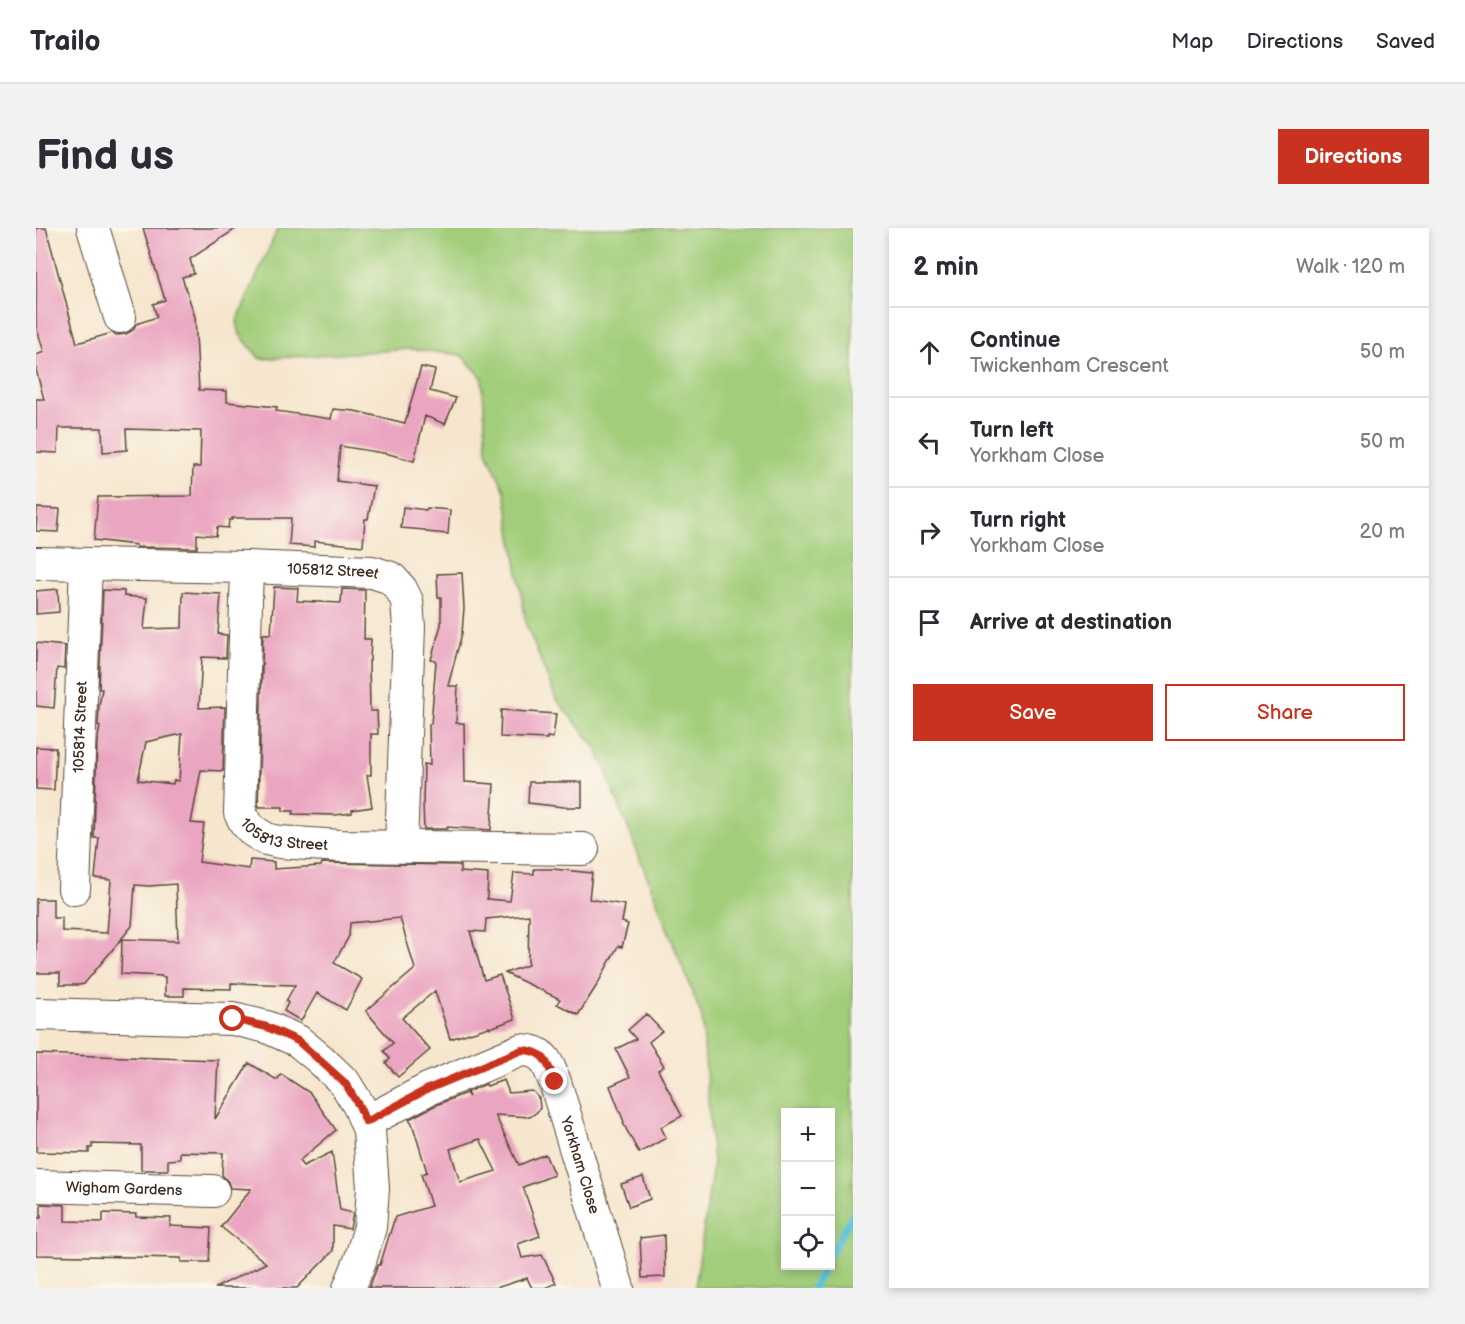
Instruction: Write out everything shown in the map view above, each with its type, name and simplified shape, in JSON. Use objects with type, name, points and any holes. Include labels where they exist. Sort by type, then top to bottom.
[{"type":"street","points":[[93,228],[120,317]]},
{"type":"street","name":"105812 Street","points":[[36,563],[372,572],[391,578],[407,601],[409,627],[401,846]]},
{"type":"street","name":"105814 Street","points":[[74,889],[86,564]]},
{"type":"street","name":"105813 Street","points":[[248,567],[240,813],[244,822],[253,831],[266,839],[279,842],[341,846],[583,849]]},
{"type":"street","points":[[36,1014],[233,1019],[267,1027],[298,1041],[345,1083],[359,1106],[369,1130],[373,1179],[370,1227],[349,1288]]},
{"type":"street","name":"Yorkham Close","points":[[366,1122],[428,1089],[522,1050],[542,1055],[555,1082],[618,1288]]},
{"type":"street","name":"Wigham Gardens","points":[[36,1186],[213,1191]]},
{"type":"green space","points":[[278,228],[853,228],[853,1288],[695,1288],[713,1165],[702,1017],[597,749],[556,699],[526,624],[505,491],[487,452],[482,377],[461,355],[411,349],[260,359],[240,335],[237,321]]},
{"type":"building","points":[[36,228],[46,228],[77,343],[112,333],[126,334],[133,330],[136,324],[157,317],[153,304],[165,300],[143,228],[237,228],[190,259],[194,274],[182,277],[195,317],[199,390],[227,391],[227,402],[277,407],[276,411],[331,419],[333,409],[355,411],[405,423],[421,367],[435,370],[430,391],[456,398],[445,424],[425,416],[414,461],[389,454],[340,446],[337,481],[374,486],[368,519],[365,519],[363,546],[314,541],[314,547],[289,545],[291,518],[232,518],[229,520],[228,528],[217,527],[216,536],[197,534],[197,548],[136,547],[136,545],[94,540],[98,497],[192,496],[193,467],[200,467],[201,431],[126,429],[127,450],[103,452],[102,428],[59,428],[58,453],[36,452],[36,399],[44,399],[36,370],[36,355],[44,352],[36,326]]},
{"type":"building","points":[[403,507],[450,510],[448,534],[401,528]]},
{"type":"building","points":[[37,508],[60,509],[58,532],[36,531]]},
{"type":"building","points":[[462,573],[464,608],[462,633],[448,686],[458,686],[456,723],[464,723],[465,782],[494,784],[491,830],[447,827],[447,829],[424,829],[424,764],[430,765],[429,724],[431,724],[436,661],[431,660],[441,625],[441,597],[438,597],[437,574]]},
{"type":"building","points":[[274,587],[298,588],[297,601],[341,603],[342,589],[365,590],[364,639],[371,639],[370,711],[377,711],[378,734],[371,734],[371,775],[367,775],[372,807],[335,815],[293,814],[294,811],[283,811],[283,807],[258,807],[263,634],[271,634]]},
{"type":"building","points":[[58,589],[59,612],[36,614],[36,591]]},
{"type":"building","points":[[103,590],[124,591],[124,596],[147,598],[144,629],[182,628],[183,592],[221,594],[218,634],[227,635],[226,658],[202,657],[199,708],[225,707],[223,771],[201,770],[191,823],[204,824],[199,862],[249,869],[250,860],[274,862],[274,869],[321,866],[322,863],[460,865],[460,872],[488,874],[487,899],[510,901],[514,873],[534,874],[534,869],[553,869],[592,873],[589,899],[625,905],[622,922],[628,924],[622,947],[618,946],[578,1015],[557,1004],[560,999],[505,973],[528,965],[529,915],[486,919],[485,932],[470,931],[484,980],[500,975],[515,1019],[450,1039],[435,991],[402,1018],[430,1050],[398,1077],[386,1063],[390,1059],[384,1051],[393,1043],[366,1011],[415,969],[400,918],[350,923],[349,936],[334,963],[362,979],[346,1010],[317,993],[301,1021],[284,1011],[288,1003],[286,1001],[295,985],[231,983],[231,989],[184,988],[184,996],[165,996],[165,977],[121,974],[122,939],[178,941],[176,884],[135,885],[132,926],[84,984],[60,985],[60,973],[36,973],[36,899],[53,899],[53,918],[62,918],[62,931],[107,933],[111,880],[95,878],[99,838],[94,838],[97,742],[102,689],[99,689]],"holes":[[[182,734],[179,781],[174,780],[173,784],[138,780],[146,742]]]},
{"type":"building","points":[[36,643],[65,646],[64,669],[57,668],[54,708],[36,706]]},
{"type":"building","points":[[501,710],[556,714],[553,738],[500,737]]},
{"type":"building","points":[[36,747],[56,748],[54,790],[36,789]]},
{"type":"building","points":[[529,782],[582,782],[582,807],[528,803]]},
{"type":"building","points":[[646,1014],[662,1031],[649,1042],[664,1066],[658,1070],[682,1116],[661,1127],[666,1138],[639,1153],[623,1123],[610,1086],[630,1077],[616,1049],[636,1039],[628,1030]]},
{"type":"building","points":[[36,1054],[218,1060],[215,1119],[249,1063],[277,1080],[281,1074],[310,1093],[336,1130],[299,1161],[303,1166],[332,1152],[340,1210],[353,1213],[350,1229],[333,1226],[333,1251],[297,1288],[215,1288],[266,1263],[221,1227],[251,1189],[230,1188],[222,1175],[223,1153],[180,1152],[180,1159],[168,1160],[168,1170],[141,1170],[141,1145],[92,1144],[89,1153],[36,1152]]},
{"type":"building","points":[[504,1080],[509,1093],[532,1091],[539,1099],[540,1108],[530,1117],[495,1115],[519,1165],[545,1154],[554,1175],[523,1187],[540,1236],[518,1244],[522,1258],[542,1255],[556,1283],[545,1288],[532,1288],[527,1278],[496,1288],[369,1288],[378,1265],[380,1265],[395,1217],[431,1206],[421,1174],[427,1172],[409,1119],[466,1093],[469,1097],[467,1092],[486,1084],[487,1086]],"holes":[[[480,1139],[496,1171],[460,1182],[450,1149]]]},
{"type":"building","points":[[643,1177],[650,1199],[629,1207],[621,1184]]},
{"type":"building","points":[[41,1204],[65,1205],[65,1221],[103,1222],[103,1213],[136,1214],[136,1217],[171,1218],[170,1226],[211,1228],[209,1262],[181,1262],[181,1258],[36,1255],[36,1218],[41,1218]]},
{"type":"building","points":[[664,1235],[665,1277],[642,1278],[640,1238]]},
{"type":"waterway","points":[[835,1246],[853,1213]]},
{"type":"waterway","points":[[813,1288],[823,1270]]},
{"type":"route","points":[[233,1019],[267,1027],[298,1041],[345,1083],[366,1122],[428,1089],[522,1050],[542,1055],[555,1082]]}]
